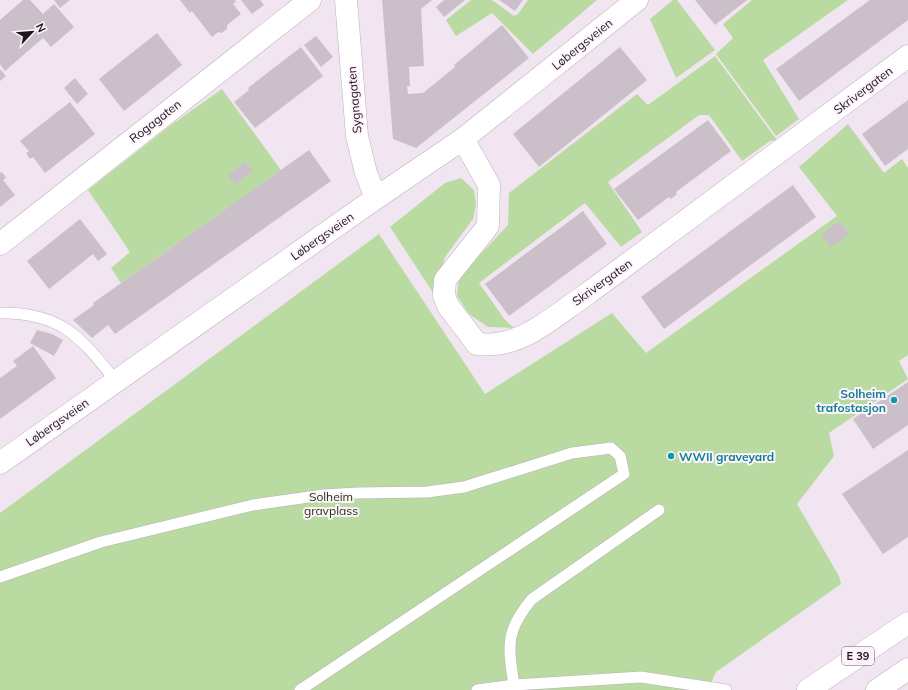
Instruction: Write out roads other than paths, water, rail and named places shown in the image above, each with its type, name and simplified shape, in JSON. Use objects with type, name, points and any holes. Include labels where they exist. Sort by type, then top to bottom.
[{"type":"main road","name":"Rogagaten","points":[[0,244],[310,0]]},
{"type":"main road","name":"Sygnagaten","points":[[346,0],[356,136],[366,173],[376,198]]},
{"type":"main road","name":"Løbergsveien","points":[[0,463],[376,198],[463,139],[637,0]]},
{"type":"main road","name":"Skrivergaten","points":[[463,139],[490,185],[488,226],[445,280],[444,295],[448,306],[477,344],[496,344],[517,338],[537,328],[586,294],[908,56]]},
{"type":"main road","name":"E 39","points":[[808,690],[908,623]]},
{"type":"main road","points":[[877,690],[908,669]]},
{"type":"lane","points":[[0,313],[32,315],[52,320],[65,328],[89,348],[116,380]]},
{"type":"lane","points":[[0,577],[101,542],[253,505],[357,492],[434,491],[464,487],[572,453],[611,448],[620,456],[624,474],[300,690]]},
{"type":"lane","points":[[514,685],[510,655],[510,634],[519,614],[532,600],[659,510]]},
{"type":"lane","points":[[477,690],[514,685],[641,677],[726,690]]},
{"type":"place","name":"Solheim trafostasjon","points":[[894,400]]},
{"type":"place","name":"WWII graveyard","points":[[671,456]]},
{"type":"park label","name":"Solheim gravplass","points":[[331,503]]}]
